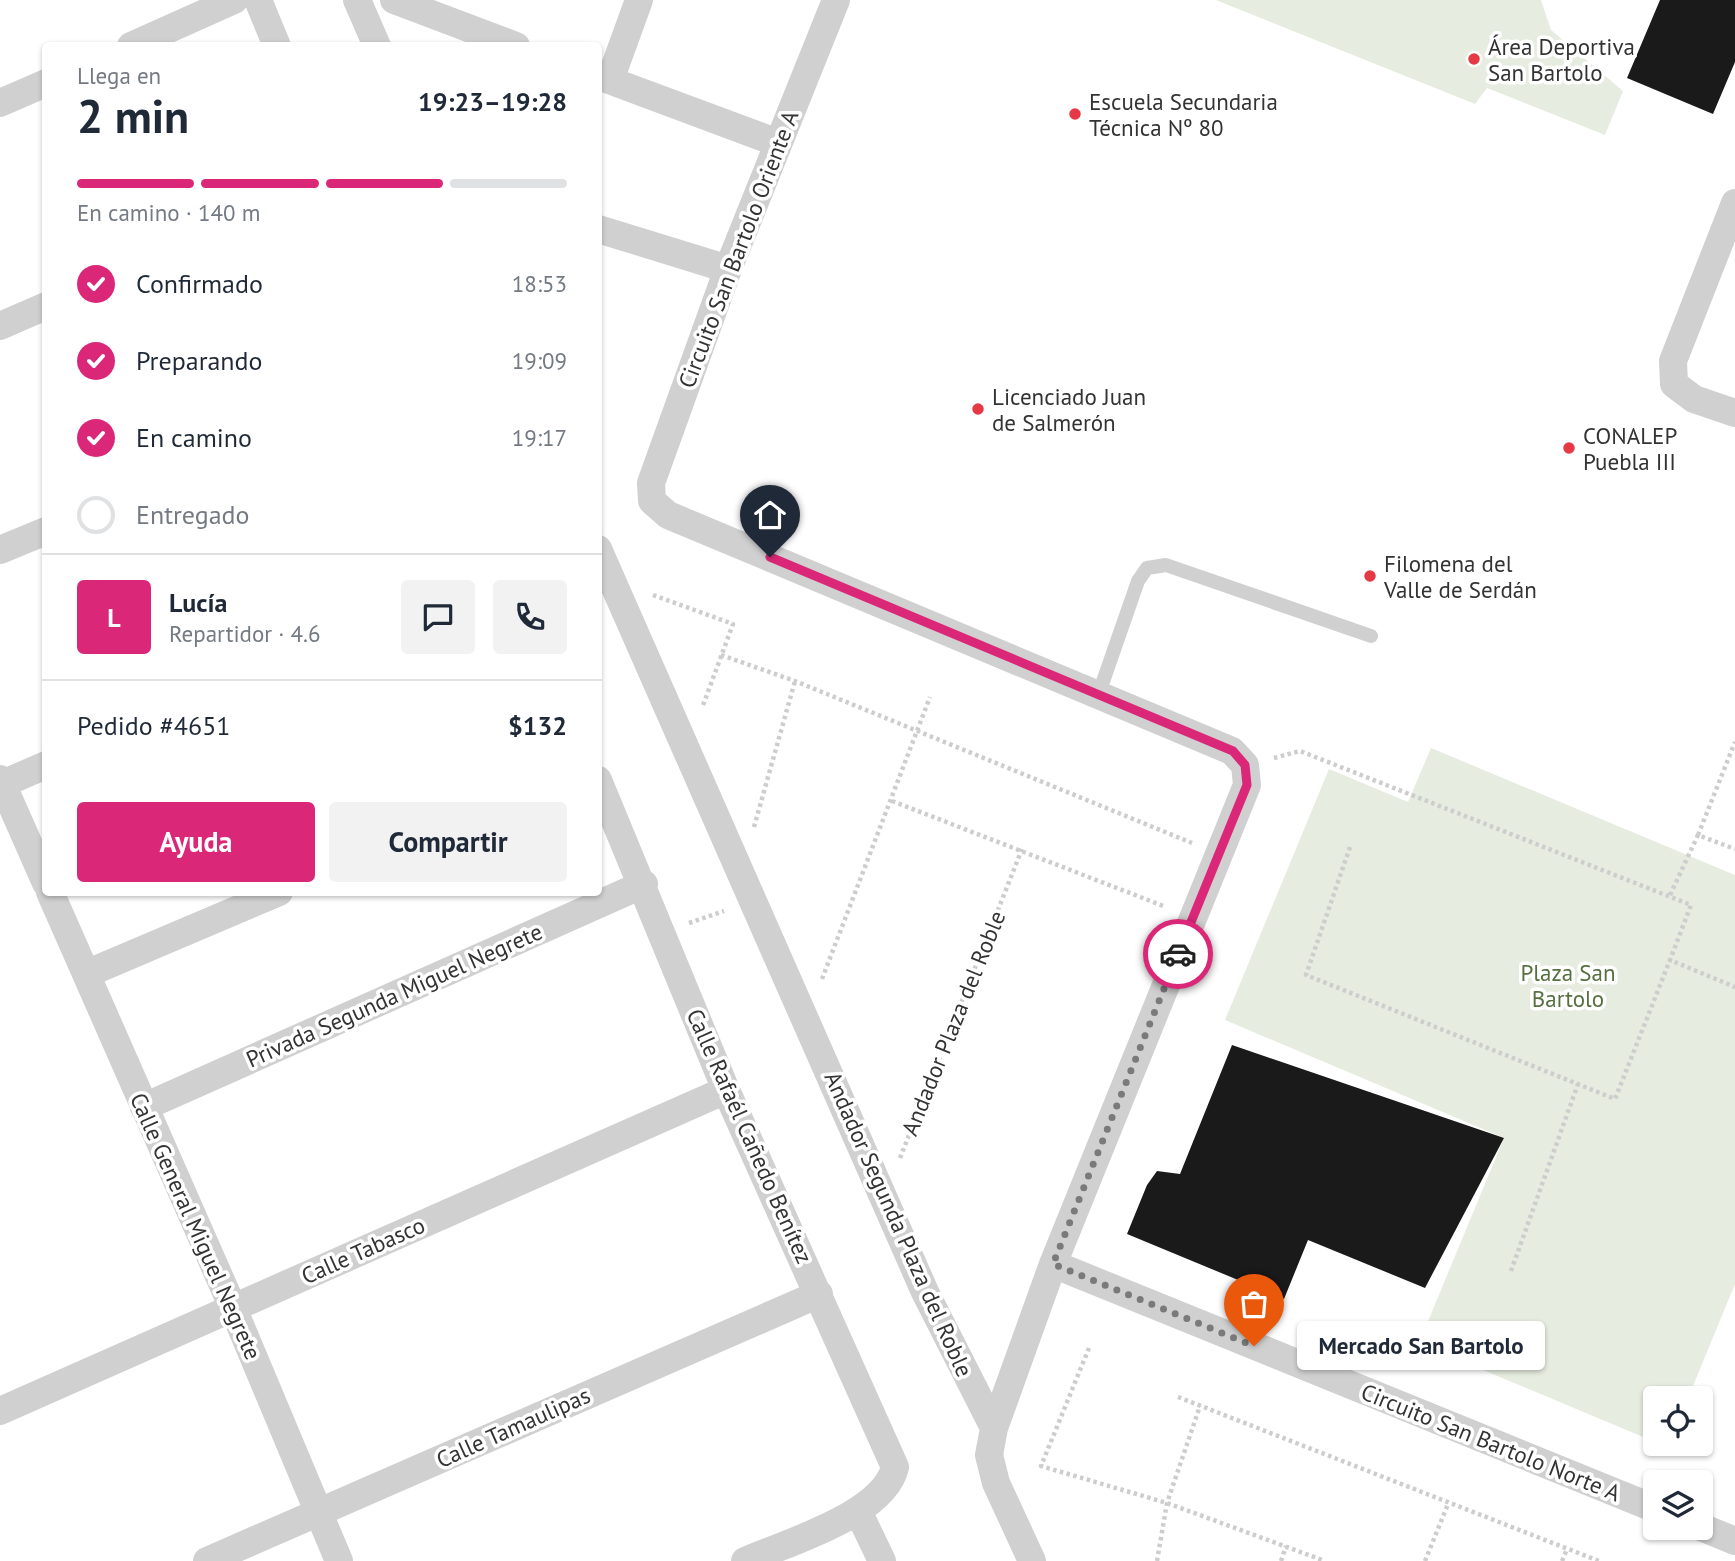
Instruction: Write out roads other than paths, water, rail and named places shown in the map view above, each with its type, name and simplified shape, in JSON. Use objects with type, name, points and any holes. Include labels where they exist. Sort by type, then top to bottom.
[{"type":"street","points":[[140,42],[234,0]]},
{"type":"street","points":[[258,0],[275,42]]},
{"type":"street","points":[[357,0],[375,42]]},
{"type":"street","points":[[394,0],[505,42]]},
{"type":"street","points":[[639,0],[604,78],[778,143]]},
{"type":"street","name":"Circuito San Bartolo Oriente A","points":[[836,0],[728,269],[651,483],[652,501],[668,515],[1099,694]]},
{"type":"street","points":[[0,103],[42,85]]},
{"type":"street","points":[[1735,204],[1673,361],[1674,384],[1694,398],[1735,413]]},
{"type":"street","points":[[602,230],[728,269]]},
{"type":"street","points":[[0,326],[42,308]]},
{"type":"street","points":[[0,551],[42,532]]},
{"type":"street","name":"Andador Segunda Plaza del Roble","points":[[602,558],[925,1292],[994,1428]]},
{"type":"street","points":[[1032,1561],[996,1483],[989,1455],[994,1428],[1053,1264],[1247,785],[1245,765],[1233,751],[1099,694]]},
{"type":"street","points":[[42,767],[1,783],[42,874]]},
{"type":"street","name":"Calle Rafaél Cañedo Benítez","points":[[602,789],[644,884],[726,1090],[895,1467],[892,1480],[885,1489],[859,1511]]},
{"type":"street","name":"Privada Segunda Miguel Negrete","points":[[144,1107],[644,884]]},
{"type":"street","name":"Calle General Miguel Negrete","points":[[52,896],[233,1308],[339,1561]]},
{"type":"street","points":[[86,974],[270,896]]},
{"type":"street","name":"Calle Tabasco","points":[[0,1411],[726,1090]]},
{"type":"street","name":"Circuito San Bartolo Norte A","points":[[1053,1264],[1643,1504]]},
{"type":"street","name":"Calle Tamaulipas","points":[[207,1561],[819,1294]]},
{"type":"street","points":[[745,1561],[859,1511],[881,1561]]},
{"type":"street","points":[[1713,1532],[1735,1541]]},
{"type":"lane","points":[[1099,694],[1138,581],[1147,568],[1166,565],[1371,636]]},
{"type":"place","name":"Área Deportiva San Bartolo","points":[[1474,59]]},
{"type":"place","name":"Escuela Secundaria Técnica Nº 80","points":[[1075,114]]},
{"type":"place","name":"Licenciado Juan de Salmerón","points":[[978,409]]},
{"type":"place","name":"CONALEP Puebla III","points":[[1569,448]]},
{"type":"place","name":"Filomena del Valle de Serdán","points":[[1370,576]]},
{"type":"place","name":"Mercado San Bartolo","points":[[1254,1346]]},
{"type":"park label","name":"Plaza San Bartolo","points":[[1568,985]]}]
